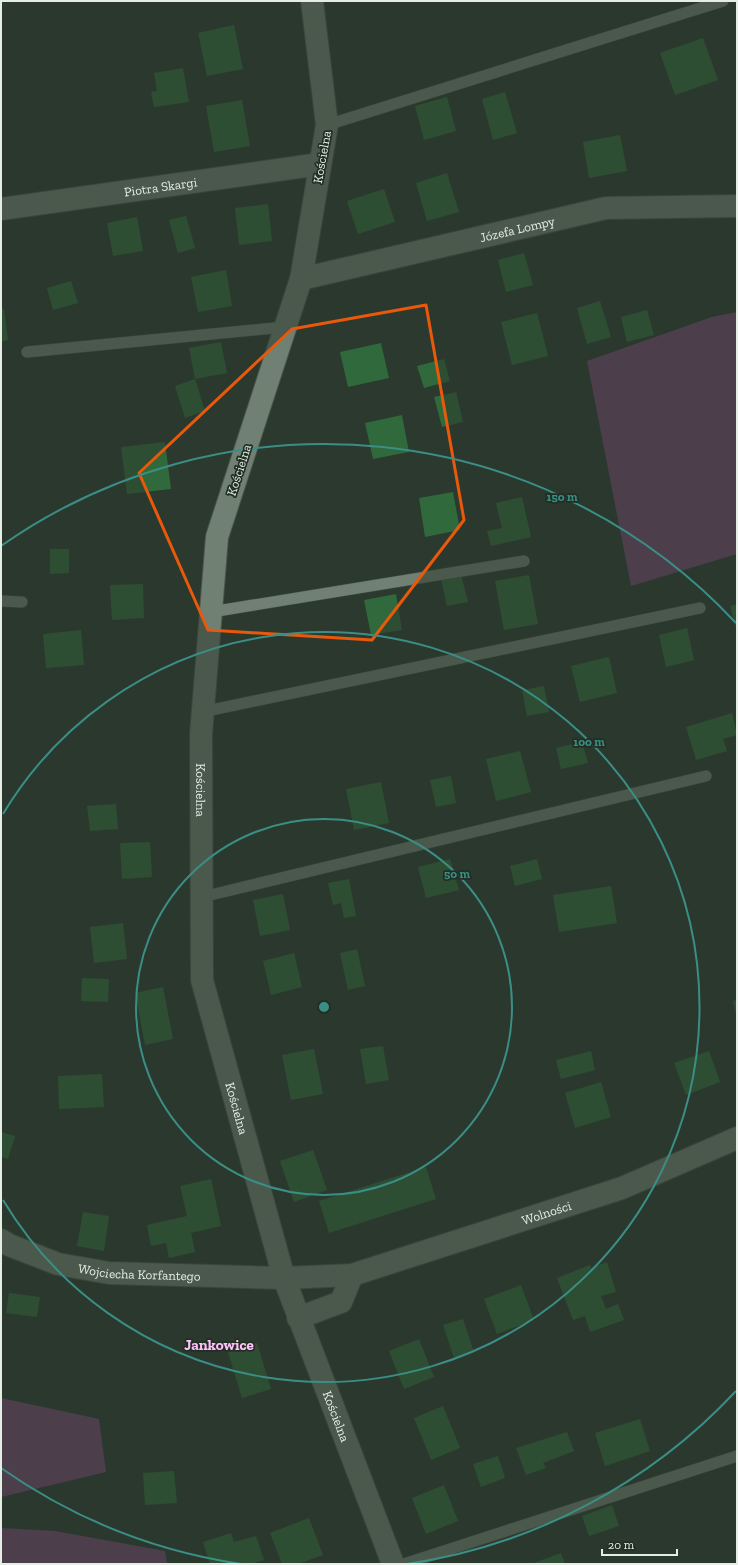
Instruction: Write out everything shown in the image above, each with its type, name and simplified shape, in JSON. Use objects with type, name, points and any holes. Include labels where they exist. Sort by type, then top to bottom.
[{"type":"street","name":"Kościelna","points":[[312,1],[327,125],[300,279],[217,537],[202,712],[202,980],[284,1278],[393,1564]]},
{"type":"street","name":"Piotra Skargi","points":[[1,209],[320,164]]},
{"type":"street","name":"Józefa Lompy","points":[[300,279],[606,208],[737,206]]},
{"type":"street","name":"Wolności","points":[[284,1278],[352,1275],[622,1188],[737,1138]]},
{"type":"street","name":"Wojciecha Korfantego","points":[[1,1240],[9,1245],[58,1264],[109,1273],[284,1278]]},
{"type":"street","points":[[298,1318],[341,1302],[352,1275]]},
{"type":"lane","points":[[327,125],[723,1]]},
{"type":"lane","points":[[27,352],[285,327]]},
{"type":"lane","points":[[211,612],[524,561]]},
{"type":"lane","points":[[1,601],[22,602]]},
{"type":"lane","points":[[202,712],[700,608]]},
{"type":"lane","points":[[202,897],[706,776]]},
{"type":"lane","points":[[404,1564],[737,1456]]},
{"type":"highlighted area","points":[[426,305],[464,520],[372,640],[208,630],[139,473],[292,329]]},
{"type":"shaded area","points":[[737,312],[737,554],[631,586],[587,361],[712,317]]},
{"type":"shaded area","points":[[1,1398],[99,1419],[106,1472],[1,1497]]},
{"type":"shaded area","points":[[1,1528],[55,1531],[165,1551],[167,1564],[1,1564]]},
{"type":"building","points":[[234,25],[243,69],[207,76],[198,33]]},
{"type":"building","points":[[703,38],[718,80],[675,95],[660,53]]},
{"type":"building","points":[[183,68],[189,102],[154,107],[151,92],[157,91],[154,73]]},
{"type":"building","points":[[505,92],[517,133],[493,140],[482,99]]},
{"type":"building","points":[[447,97],[456,131],[424,140],[415,106]]},
{"type":"building","points":[[242,100],[250,146],[214,152],[206,106]]},
{"type":"building","points":[[620,135],[627,171],[589,178],[583,142]]},
{"type":"building","points":[[447,173],[459,212],[427,221],[416,183]]},
{"type":"building","points":[[384,189],[395,222],[358,234],[347,201]]},
{"type":"building","points":[[268,204],[272,241],[239,245],[235,208]]},
{"type":"building","points":[[186,216],[195,248],[178,253],[169,220]]},
{"type":"building","points":[[137,217],[143,251],[113,256],[107,223]]},
{"type":"building","points":[[524,253],[533,285],[506,292],[498,260]]},
{"type":"building","points":[[226,270],[232,306],[198,312],[191,277]]},
{"type":"building","points":[[71,281],[78,303],[53,310],[47,288]]},
{"type":"building","points":[[600,301],[611,337],[587,344],[577,308]]},
{"type":"building","points":[[1,309],[4,309],[8,340],[1,342]]},
{"type":"building","points":[[647,310],[654,335],[627,342],[621,317]]},
{"type":"building","points":[[537,313],[548,356],[512,365],[501,322]]},
{"type":"building","points":[[221,342],[227,373],[195,379],[189,348]]},
{"type":"building","points":[[381,343],[389,378],[348,387],[340,352]]},
{"type":"building","points":[[444,359],[450,381],[424,388],[417,366]]},
{"type":"building","points":[[195,379],[205,411],[185,418],[175,386]]},
{"type":"building","points":[[456,392],[463,422],[442,427],[434,397]]},
{"type":"building","points":[[402,415],[409,452],[373,459],[365,423]]},
{"type":"building","points":[[165,442],[171,489],[127,494],[121,447]]},
{"type":"building","points":[[453,492],[460,530],[425,537],[419,498]]},
{"type":"building","points":[[522,497],[531,537],[491,546],[487,531],[502,528],[496,503]]},
{"type":"building","points":[[50,549],[69,549],[69,573],[50,574]]},
{"type":"building","points":[[461,575],[468,602],[447,606],[441,579]]},
{"type":"building","points":[[529,575],[538,624],[504,630],[495,581]]},
{"type":"building","points":[[143,584],[144,618],[112,620],[110,585]]},
{"type":"building","points":[[396,594],[402,630],[371,635],[364,600]]},
{"type":"building","points":[[737,604],[737,631],[730,606]]},
{"type":"building","points":[[687,628],[694,660],[666,667],[659,635]]},
{"type":"building","points":[[81,630],[84,665],[46,668],[43,634]]},
{"type":"building","points":[[609,657],[617,693],[580,702],[571,666]]},
{"type":"building","points":[[544,686],[549,712],[527,716],[522,690]]},
{"type":"building","points":[[732,713],[737,735],[723,739],[727,751],[696,760],[686,727]]},
{"type":"building","points":[[582,742],[588,763],[561,769],[556,748]]},
{"type":"building","points":[[520,751],[531,792],[496,801],[486,759]]},
{"type":"building","points":[[451,776],[456,803],[436,807],[430,780]]},
{"type":"building","points":[[381,782],[389,823],[354,830],[346,789]]},
{"type":"building","points":[[116,804],[118,829],[90,831],[87,806]]},
{"type":"building","points":[[150,842],[152,877],[122,879],[120,843]]},
{"type":"building","points":[[450,859],[459,890],[426,898],[418,867]]},
{"type":"building","points":[[537,859],[542,879],[515,886],[510,866]]},
{"type":"building","points":[[349,879],[356,916],[344,918],[341,903],[333,905],[328,883]]},
{"type":"building","points":[[611,886],[617,923],[559,932],[553,895]]},
{"type":"building","points":[[283,894],[290,930],[260,936],[253,900]]},
{"type":"building","points":[[123,923],[127,959],[94,963],[90,927]]},
{"type":"building","points":[[357,949],[365,986],[348,990],[340,953]]},
{"type":"building","points":[[294,953],[302,987],[271,995],[263,961]]},
{"type":"building","points":[[82,978],[109,979],[108,1002],[81,1001]]},
{"type":"building","points":[[163,987],[173,1039],[145,1045],[135,993]]},
{"type":"building","points":[[737,1000],[737,1013],[736,1013],[733,1001]]},
{"type":"building","points":[[383,1046],[389,1080],[366,1084],[360,1049]]},
{"type":"building","points":[[314,1049],[323,1094],[291,1100],[282,1055]]},
{"type":"building","points":[[591,1051],[595,1070],[561,1079],[556,1060]]},
{"type":"building","points":[[709,1051],[720,1082],[686,1095],[674,1063]]},
{"type":"building","points":[[102,1074],[104,1107],[59,1109],[58,1076]]},
{"type":"building","points":[[601,1082],[611,1117],[575,1128],[565,1093]]},
{"type":"building","points":[[1,1132],[15,1136],[8,1159],[1,1157]]},
{"type":"building","points":[[313,1150],[327,1190],[294,1202],[280,1161]]},
{"type":"building","points":[[426,1167],[436,1199],[329,1233],[319,1201]]},
{"type":"building","points":[[211,1179],[221,1226],[191,1233],[195,1252],[169,1258],[166,1243],[151,1246],[147,1225],[187,1216],[180,1186]]},
{"type":"building","points":[[83,1212],[109,1216],[104,1251],[77,1246]]},
{"type":"building","points":[[607,1262],[616,1292],[601,1296],[606,1309],[618,1304],[624,1320],[590,1332],[585,1316],[573,1320],[557,1278],[590,1265],[591,1268]]},
{"type":"building","points":[[521,1285],[534,1320],[497,1334],[484,1299]]},
{"type":"building","points":[[9,1293],[40,1297],[37,1317],[6,1313]]},
{"type":"building","points":[[463,1319],[474,1352],[454,1358],[443,1325]]},
{"type":"building","points":[[419,1339],[434,1377],[404,1389],[389,1351]]},
{"type":"building","points":[[257,1343],[271,1389],[242,1398],[228,1352]]},
{"type":"building","points":[[443,1406],[460,1448],[431,1460],[414,1418]]},
{"type":"building","points":[[640,1419],[650,1451],[605,1466],[595,1433]]},
{"type":"building","points":[[567,1432],[574,1451],[543,1463],[546,1468],[526,1475],[516,1448]]},
{"type":"building","points":[[498,1456],[505,1478],[481,1487],[473,1464]]},
{"type":"building","points":[[174,1471],[177,1503],[145,1505],[143,1473]]},
{"type":"building","points":[[444,1485],[458,1521],[426,1534],[412,1498]]},
{"type":"building","points":[[612,1505],[619,1526],[589,1536],[582,1516]]},
{"type":"building","points":[[309,1518],[323,1555],[298,1564],[282,1564],[270,1533]]},
{"type":"building","points":[[231,1533],[234,1542],[256,1536],[264,1560],[251,1564],[210,1564],[203,1542]]},
{"type":"building","points":[[561,1553],[565,1564],[531,1564]]},
{"type":"district","name":"Jankowice","points":[[219,1345]]}]
